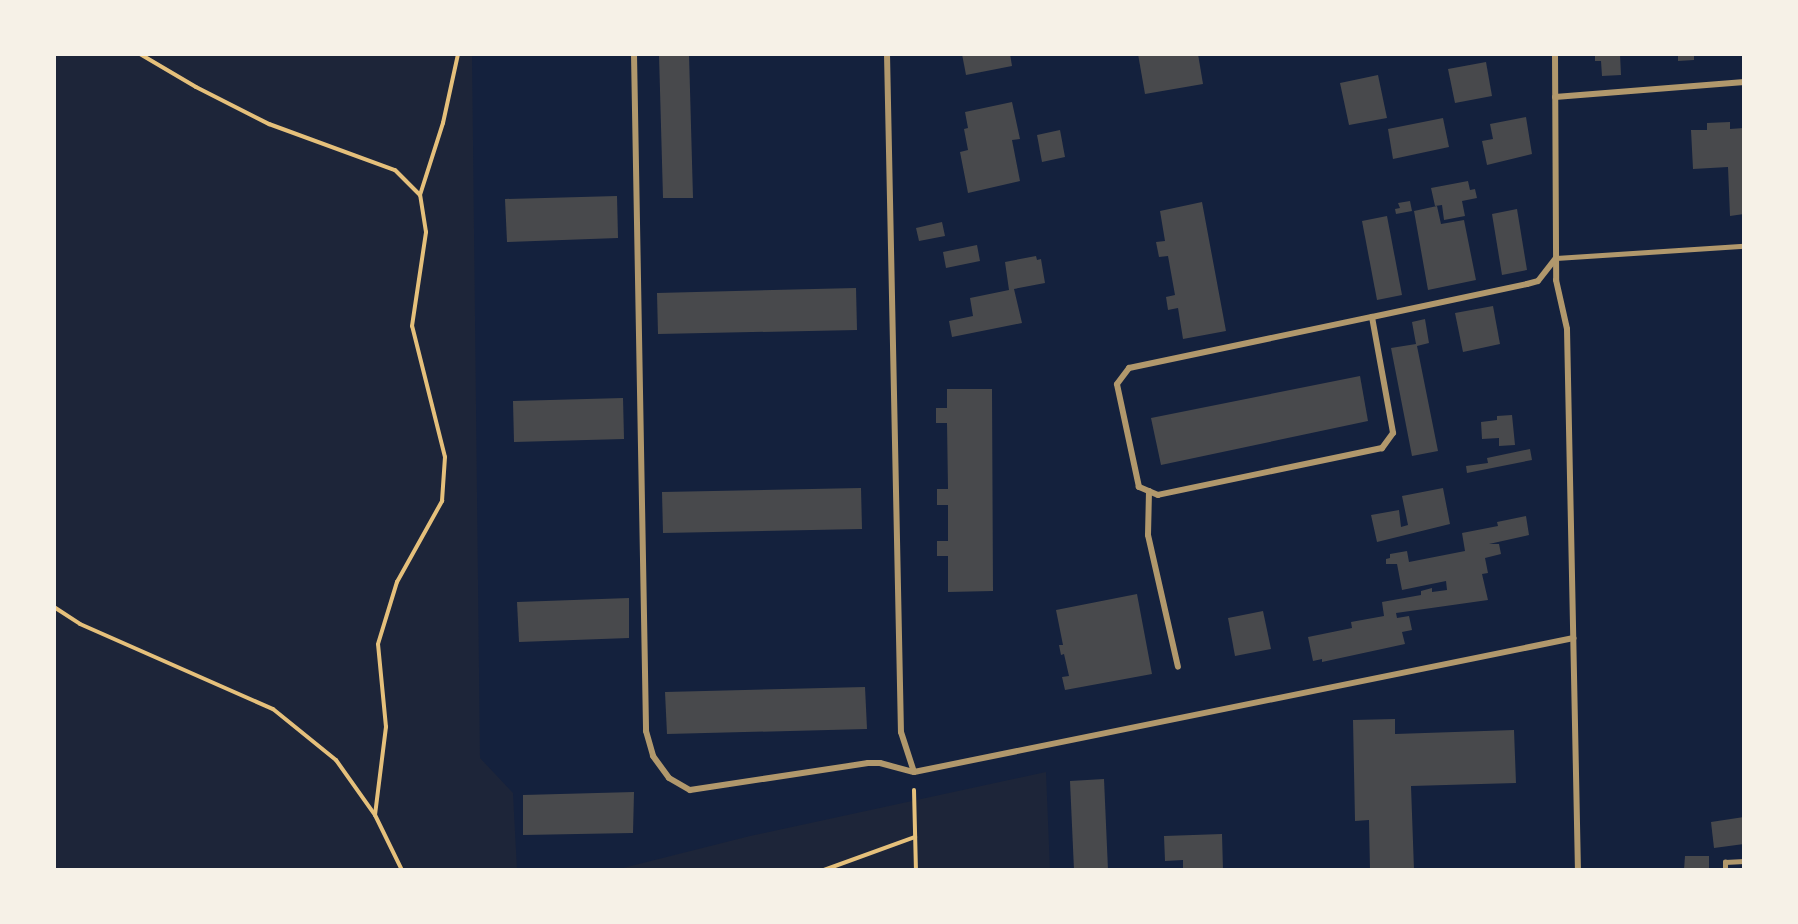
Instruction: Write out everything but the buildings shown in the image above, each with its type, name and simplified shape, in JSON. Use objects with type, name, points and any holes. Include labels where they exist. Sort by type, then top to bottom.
[{"type":"street","points":[[634,54],[646,731],[653,756],[669,778],[690,790],[868,763],[880,763],[914,772],[1574,638]]},
{"type":"street","points":[[887,54],[901,732],[914,772]]},
{"type":"street","points":[[1555,54],[1556,280],[1567,329],[1578,870]]},
{"type":"street","points":[[1555,97],[1744,82]]},
{"type":"street","points":[[1372,316],[1393,433],[1382,448],[1158,495],[1139,487],[1117,384],[1129,368],[1538,280],[1556,258]]},
{"type":"street","points":[[1149,491],[1148,535],[1178,667]]},
{"type":"lane","points":[[1556,258],[1744,246]]},
{"type":"lane","points":[[1725,870],[1725,862],[1744,861]]},
{"type":"path","points":[[140,54],[196,87],[269,124],[395,170],[420,195]]},
{"type":"path","points":[[375,815],[386,727],[378,644],[397,582],[442,501],[445,457],[412,326],[426,232],[420,195],[443,123],[458,54]]},
{"type":"path","points":[[54,607],[80,624],[273,708],[336,760],[375,815],[402,870]]},
{"type":"path","points":[[914,772],[916,870]]},
{"type":"path","points":[[824,870],[915,837]]},
{"type":"shaded area","points":[[54,54],[472,54],[480,758],[513,793],[517,870],[54,870]]},
{"type":"shaded area","points":[[1046,772],[1050,870],[615,870],[750,836]]}]
